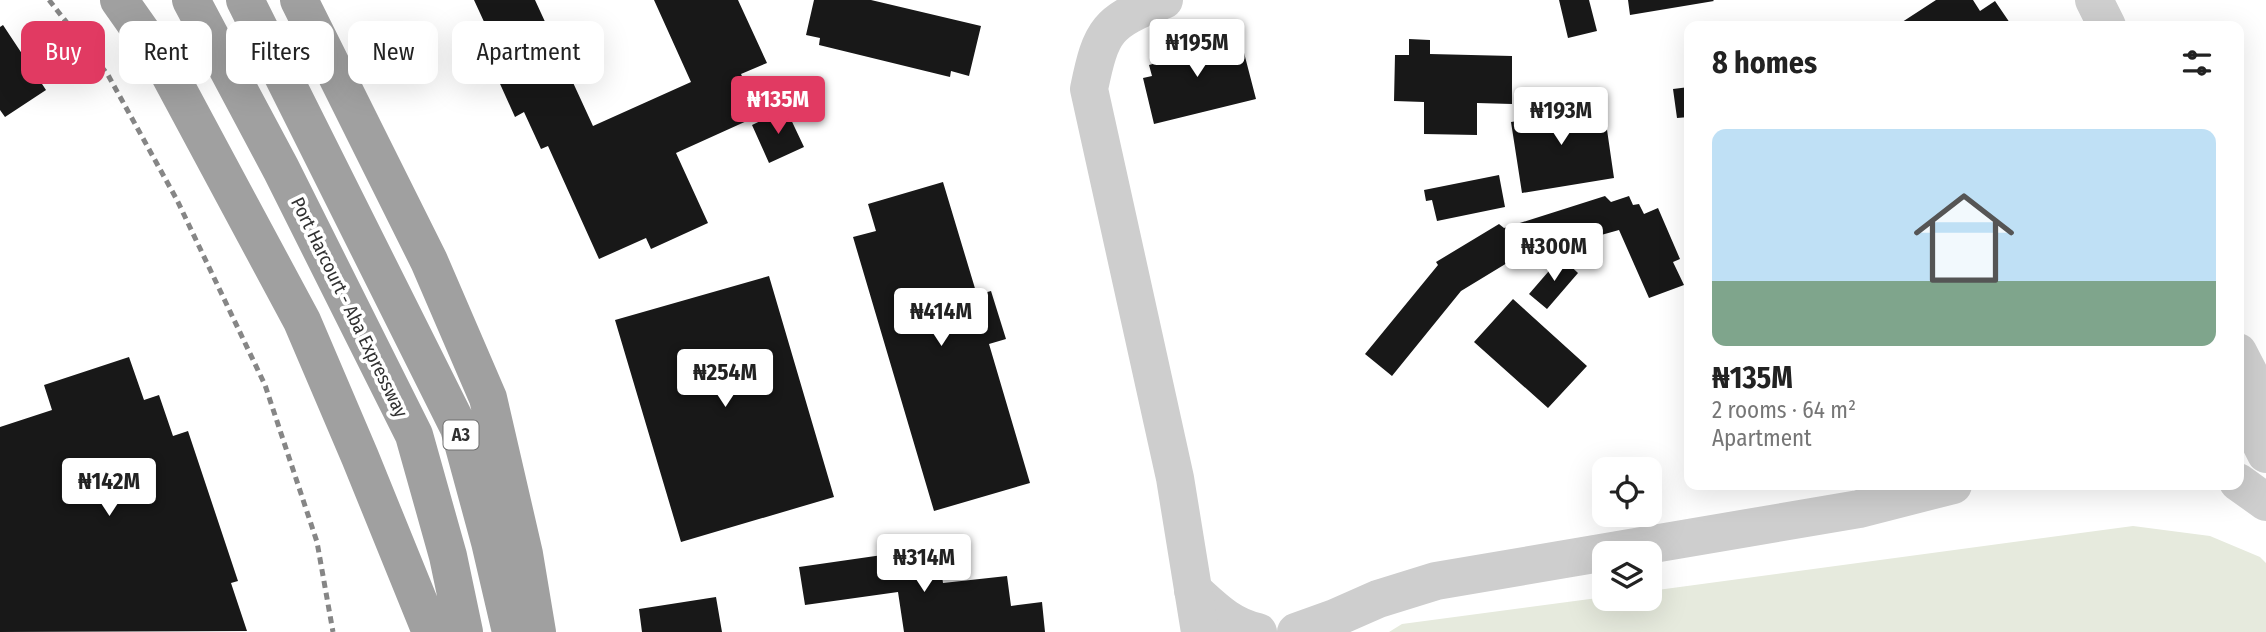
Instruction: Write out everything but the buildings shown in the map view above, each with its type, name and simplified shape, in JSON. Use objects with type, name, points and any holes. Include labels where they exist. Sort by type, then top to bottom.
[{"type":"highway","points":[[119,0],[164,64],[302,321],[431,632]]},
{"type":"highway","name":"Port Harcourt - Aba Expressway","points":[[191,0],[281,169],[414,435],[448,556],[464,632]]},
{"type":"highway","name":"A3","points":[[245,0],[459,428],[511,632]]},
{"type":"highway","points":[[299,0],[429,261],[488,398],[524,554],[537,632]]},
{"type":"street","points":[[1164,0],[1130,13],[1107,32],[1096,54],[1089,89],[1175,478],[1199,632]]},
{"type":"street","points":[[2094,0],[2104,21]]},
{"type":"street","points":[[2244,364],[2266,406]]},
{"type":"street","points":[[2244,410],[2266,454]]},
{"type":"street","points":[[2244,486],[2266,502]]},
{"type":"street","points":[[1296,632],[1327,625],[1378,599],[1436,581],[1859,509],[1933,490]]},
{"type":"street","points":[[1193,590],[1219,613],[1242,628],[1258,632]]},
{"type":"shaded area","points":[[2133,526],[2210,536],[2260,557],[2266,563],[2266,632],[1389,632],[1402,624],[1592,599],[1592,611],[1662,611],[1662,589]]},
{"type":"railway","points":[[49,0],[108,75],[177,200],[265,385],[317,542],[333,632]]}]
